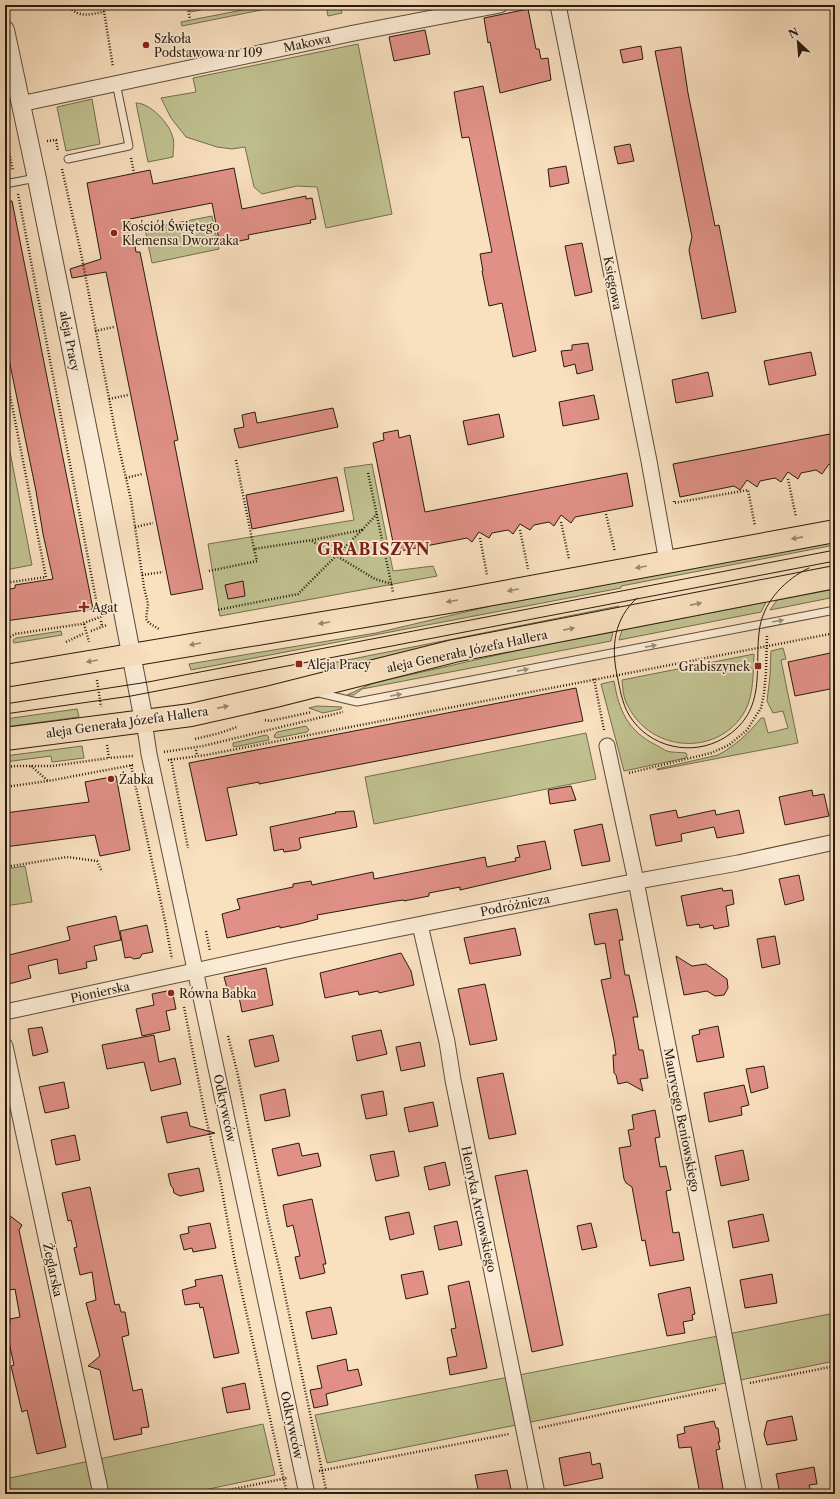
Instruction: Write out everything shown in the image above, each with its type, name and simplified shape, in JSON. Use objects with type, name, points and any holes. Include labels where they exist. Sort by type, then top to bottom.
[{"type":"main road","points":[[5,676],[456,601],[835,530]]},
{"type":"main road","name":"aleja Generała Józefa Hallera","points":[[5,739],[190,715],[454,651],[835,577]]},
{"type":"street","name":"Makowa","points":[[20,104],[115,77],[354,34],[500,5]]},
{"type":"street","name":"Księgowa","points":[[558,5],[667,562]]},
{"type":"street","name":"aleja Pracy","points":[[5,30],[37,178],[123,606],[144,721]]},
{"type":"street","name":"Odkrywców","points":[[144,721],[149,754],[307,1494]]},
{"type":"street","name":"Maurycego Beniowskiego","points":[[607,746],[636,881],[755,1494]]},
{"type":"street","name":"Podróżnicza","points":[[196,970],[636,881],[738,863],[835,842]]},
{"type":"street","name":"Henryka Arctowskiego","points":[[420,925],[447,1042],[453,1080],[537,1494]]},
{"type":"street","name":"Pionierska","points":[[5,1012],[196,970]]},
{"type":"street","name":"Żeglarska","points":[[5,1046],[101,1494]]},
{"type":"lane","points":[[68,159],[129,146],[115,77]]},
{"type":"lane","points":[[5,184],[37,178]]},
{"type":"lane","points":[[299,689],[337,696],[357,702],[835,610]]},
{"type":"path","points":[[68,5],[74,12],[79,14],[104,12]]},
{"type":"path","points":[[103,5],[115,77]]},
{"type":"path","points":[[187,5],[190,19]]},
{"type":"path","points":[[5,133],[14,176]]},
{"type":"path","points":[[44,142],[56,140]]},
{"type":"path","points":[[62,166],[126,478],[148,604],[146,619]]},
{"type":"path","points":[[17,186],[100,615]]},
{"type":"path","points":[[95,331],[114,327]]},
{"type":"path","points":[[5,370],[46,577],[5,583]]},
{"type":"path","points":[[109,399],[128,395]]},
{"type":"path","points":[[209,571],[257,561],[236,460]]},
{"type":"path","points":[[368,472],[394,595]]},
{"type":"path","points":[[126,478],[142,474]]},
{"type":"path","points":[[788,479],[797,522]]},
{"type":"path","points":[[673,495],[674,503],[748,490],[755,530]]},
{"type":"path","points":[[217,610],[298,594],[377,514]]},
{"type":"path","points":[[606,514],[616,557]]},
{"type":"path","points":[[562,522],[570,566]]},
{"type":"path","points":[[135,527],[153,523]]},
{"type":"path","points":[[254,549],[362,530]]},
{"type":"path","points":[[520,530],[529,573]]},
{"type":"path","points":[[480,538],[488,580]]},
{"type":"path","points":[[312,540],[374,579],[392,584]]},
{"type":"path","points":[[142,575],[163,572]]},
{"type":"path","points":[[5,640],[15,634],[84,624],[108,614]]},
{"type":"path","points":[[101,621],[102,627]]},
{"type":"path","points":[[614,776],[711,753],[729,745],[747,730],[761,708],[764,694],[768,623]]},
{"type":"path","points":[[84,624],[90,643]]},
{"type":"path","points":[[91,631],[110,625]]},
{"type":"path","points":[[163,760],[197,756],[835,633]]},
{"type":"path","points":[[66,642],[83,634]]},
{"type":"path","points":[[96,677],[102,714]]},
{"type":"path","points":[[594,679],[607,746]]},
{"type":"path","points":[[166,752],[203,746],[339,714],[345,711]]},
{"type":"path","points":[[263,720],[270,721],[312,712]]},
{"type":"path","points":[[195,739],[244,725]]},
{"type":"path","points":[[195,735],[195,744]]},
{"type":"path","points":[[107,742],[109,758]]},
{"type":"path","points":[[196,750],[197,756]]},
{"type":"path","points":[[5,767],[52,766],[136,755]]},
{"type":"path","points":[[171,759],[189,852]]},
{"type":"path","points":[[5,787],[48,781],[135,764]]},
{"type":"path","points":[[131,765],[174,965]]},
{"type":"path","points":[[31,766],[48,781]]},
{"type":"path","points":[[5,867],[67,857],[97,861],[102,872]]},
{"type":"path","points":[[205,926],[211,956]]},
{"type":"path","points":[[184,1006],[236,1262],[287,1494]]},
{"type":"path","points":[[226,1029],[237,1071],[328,1494]]},
{"type":"green space","points":[[189,5],[227,5],[190,12]]},
{"type":"green space","points":[[268,5],[286,5],[182,26],[181,22]]},
{"type":"green space","points":[[326,5],[340,5],[342,13],[328,16]]},
{"type":"green space","points":[[358,44],[392,214],[326,228],[317,187],[297,186],[262,194],[254,187],[245,147],[232,149],[217,147],[186,137],[171,118],[161,98],[196,92],[193,78]]},
{"type":"green space","points":[[92,99],[100,144],[66,151],[57,107]]},
{"type":"green space","points":[[136,103],[147,106],[163,119],[173,137],[173,157],[148,162]]},
{"type":"green space","points":[[212,216],[219,249],[152,263],[145,229]]},
{"type":"green space","points":[[5,426],[32,565],[5,570]]},
{"type":"green space","points":[[372,464],[393,571],[433,566],[437,576],[220,616],[208,544],[354,520],[344,468]]},
{"type":"green space","points":[[835,542],[835,545],[621,586],[621,588],[191,670],[189,664],[376,633],[495,605]]},
{"type":"green space","points":[[835,589],[835,597],[770,610],[777,600]]},
{"type":"green space","points":[[766,602],[761,612],[619,640],[622,630]]},
{"type":"green space","points":[[619,606],[619,608],[490,633],[323,672],[322,665]]},
{"type":"green space","points":[[61,631],[62,635],[14,643],[13,640],[16,638]]},
{"type":"green space","points":[[613,632],[611,641],[362,689],[354,695],[347,695],[371,684],[391,679],[524,649]]},
{"type":"green space","points":[[783,648],[786,659],[781,660],[798,743],[657,770],[718,755],[741,739],[761,718],[764,718],[768,733],[788,728],[783,711],[773,713],[767,701],[771,651]]},
{"type":"green space","points":[[754,654],[750,698],[745,711],[733,726],[719,736],[703,742],[685,743],[668,740],[652,733],[639,722],[625,700],[622,680]]},
{"type":"green space","points":[[614,681],[622,711],[632,727],[646,739],[666,751],[686,753],[686,758],[624,771],[601,684]]},
{"type":"green space","points":[[317,706],[342,707],[341,709],[323,713],[309,708]]},
{"type":"green space","points":[[77,709],[79,717],[5,727],[5,719]]},
{"type":"green space","points":[[306,726],[309,730],[307,732],[277,738],[274,737],[277,732]]},
{"type":"green space","points":[[586,733],[596,779],[374,824],[365,777]]},
{"type":"green space","points":[[266,735],[268,736],[269,740],[233,746],[233,743]]},
{"type":"green space","points":[[82,746],[84,758],[52,762],[51,756],[5,762],[5,756]]},
{"type":"green space","points":[[25,866],[32,902],[5,906],[5,869]]},
{"type":"green space","points":[[835,1313],[835,1361],[327,1463],[315,1415]]},
{"type":"green space","points":[[263,1424],[275,1475],[185,1494],[5,1494],[5,1479]]},
{"type":"building","points":[[528,9],[536,49],[539,49],[541,59],[548,58],[551,80],[500,93],[490,42],[488,43],[484,18]]},
{"type":"building","points":[[425,30],[430,54],[394,61],[389,37]]},
{"type":"building","points":[[641,46],[643,59],[623,63],[620,50]]},
{"type":"building","points":[[681,47],[688,93],[715,226],[719,225],[736,312],[702,319],[689,250],[692,237],[655,51]]},
{"type":"building","points":[[483,86],[536,351],[513,357],[502,303],[489,306],[480,254],[492,252],[469,137],[462,138],[454,92]]},
{"type":"building","points":[[630,144],[634,161],[618,164],[614,147]]},
{"type":"building","points":[[566,166],[569,183],[550,187],[548,169]]},
{"type":"building","points":[[234,168],[242,209],[306,196],[306,199],[312,198],[316,219],[310,220],[311,223],[248,235],[249,239],[220,245],[212,203],[130,219],[136,252],[140,252],[178,440],[174,441],[203,589],[171,595],[106,272],[72,278],[70,269],[101,259],[87,183],[150,170],[153,184]]},
{"type":"building","points":[[12,201],[93,609],[5,621],[5,590],[15,588],[15,585],[53,579],[5,340],[5,202]]},
{"type":"building","points":[[582,243],[592,292],[575,296],[565,246]]},
{"type":"building","points":[[588,343],[593,370],[577,374],[575,364],[564,367],[561,351],[572,350],[572,345]]},
{"type":"building","points":[[811,352],[816,375],[769,385],[764,361]]},
{"type":"building","points":[[708,372],[713,396],[676,403],[672,380]]},
{"type":"building","points":[[594,395],[599,419],[563,426],[559,402]]},
{"type":"building","points":[[333,408],[338,427],[239,448],[234,429],[244,427],[242,415],[255,412],[257,423]]},
{"type":"building","points":[[499,414],[504,437],[468,445],[463,421]]},
{"type":"building","points":[[398,430],[399,438],[410,435],[425,512],[627,473],[633,506],[575,517],[571,523],[561,515],[554,526],[549,522],[534,525],[530,530],[520,524],[513,534],[508,530],[492,533],[489,538],[479,532],[472,542],[467,538],[395,552],[373,443],[384,440],[383,433]]},
{"type":"building","points":[[835,433],[835,468],[829,464],[822,474],[816,470],[801,473],[798,479],[788,472],[781,482],[775,478],[760,481],[757,487],[747,480],[740,490],[734,486],[680,497],[673,464]]},
{"type":"building","points":[[337,477],[344,511],[252,529],[246,495]]},
{"type":"building","points":[[243,581],[245,596],[228,599],[225,585]]},
{"type":"building","points":[[835,652],[835,688],[795,696],[788,662]]},
{"type":"building","points":[[576,688],[583,721],[259,784],[259,782],[227,788],[237,835],[206,841],[189,763]]},
{"type":"building","points":[[116,776],[130,850],[100,856],[95,835],[5,847],[5,813],[89,802],[85,782]]},
{"type":"building","points":[[571,786],[576,800],[550,804],[548,790]]},
{"type":"building","points":[[812,790],[813,796],[824,794],[829,816],[785,825],[779,797]]},
{"type":"building","points":[[676,810],[678,818],[715,810],[716,815],[739,810],[744,833],[717,838],[714,827],[681,834],[682,841],[656,846],[650,815]]},
{"type":"building","points":[[354,811],[357,827],[299,838],[301,848],[298,850],[284,852],[283,849],[274,851],[270,827],[336,813],[335,812]]},
{"type":"building","points":[[602,824],[610,861],[582,866],[574,830]]},
{"type":"building","points":[[545,841],[551,869],[460,890],[460,887],[429,893],[429,896],[404,901],[396,901],[317,915],[318,919],[299,924],[280,928],[280,926],[227,938],[222,914],[240,909],[237,899],[293,887],[293,884],[311,881],[312,885],[373,872],[374,879],[485,857],[487,867],[516,861],[515,858],[520,857],[517,846]]},
{"type":"building","points":[[799,875],[804,900],[785,905],[779,879]]},
{"type":"building","points":[[722,888],[723,891],[732,890],[734,904],[726,906],[729,926],[714,929],[713,925],[700,928],[699,924],[687,926],[681,896]]},
{"type":"building","points":[[617,909],[623,940],[619,940],[625,975],[629,975],[638,1017],[633,1017],[639,1050],[643,1050],[648,1078],[640,1079],[643,1091],[627,1082],[618,1084],[614,1073],[613,1055],[616,1055],[601,980],[611,978],[605,943],[595,945],[589,914]]},
{"type":"building","points":[[116,916],[121,940],[94,946],[97,960],[86,962],[87,968],[59,974],[57,959],[28,966],[31,978],[5,985],[5,956],[70,940],[67,927]]},
{"type":"building","points":[[147,925],[153,952],[142,954],[140,958],[125,958],[120,931]]},
{"type":"building","points":[[515,928],[521,955],[470,964],[464,938]]},
{"type":"building","points":[[775,936],[780,964],[762,968],[757,939]]},
{"type":"building","points":[[401,953],[411,971],[414,985],[379,993],[378,991],[359,995],[358,991],[325,998],[320,973]]},
{"type":"building","points":[[676,956],[692,966],[706,964],[727,979],[728,988],[724,995],[715,996],[707,991],[684,995]]},
{"type":"building","points":[[266,968],[273,1005],[242,1012],[239,997],[230,999],[224,977]]},
{"type":"building","points":[[485,984],[497,1040],[470,1045],[458,989]]},
{"type":"building","points":[[172,990],[176,1009],[166,1011],[170,1030],[142,1036],[136,1009],[154,1005],[152,994]]},
{"type":"building","points":[[718,1026],[724,1057],[697,1062],[692,1036],[700,1034],[699,1030]]},
{"type":"building","points":[[42,1027],[48,1052],[33,1056],[28,1029]]},
{"type":"building","points":[[381,1030],[387,1054],[357,1061],[352,1036]]},
{"type":"building","points":[[154,1035],[159,1062],[175,1058],[181,1084],[151,1091],[144,1062],[107,1069],[102,1045]]},
{"type":"building","points":[[273,1035],[279,1061],[255,1067],[249,1040]]},
{"type":"building","points":[[420,1042],[425,1066],[401,1071],[396,1047]]},
{"type":"building","points":[[764,1066],[768,1088],[751,1093],[746,1069]]},
{"type":"building","points":[[503,1073],[516,1134],[489,1139],[477,1078]]},
{"type":"building","points":[[64,1082],[69,1108],[45,1113],[39,1087]]},
{"type":"building","points":[[744,1085],[749,1105],[741,1107],[742,1115],[709,1122],[704,1093]]},
{"type":"building","points":[[285,1089],[290,1116],[265,1121],[260,1095]]},
{"type":"building","points":[[383,1091],[387,1115],[366,1119],[361,1095]]},
{"type":"building","points":[[433,1102],[438,1126],[409,1132],[404,1108]]},
{"type":"building","points":[[655,1110],[660,1137],[655,1138],[660,1167],[666,1166],[671,1190],[666,1191],[673,1233],[679,1232],[684,1260],[650,1266],[645,1240],[642,1241],[632,1187],[626,1183],[624,1179],[619,1148],[631,1146],[628,1130],[634,1129],[632,1115]]},
{"type":"building","points":[[187,1112],[190,1126],[215,1133],[167,1143],[161,1117]]},
{"type":"building","points":[[75,1135],[80,1160],[56,1165],[51,1140]]},
{"type":"building","points":[[299,1143],[302,1156],[318,1153],[321,1166],[278,1176],[272,1149]]},
{"type":"building","points":[[743,1150],[749,1180],[721,1186],[715,1156]]},
{"type":"building","points":[[394,1151],[399,1176],[376,1181],[370,1155]]},
{"type":"building","points":[[445,1162],[450,1185],[429,1190],[424,1167]]},
{"type":"building","points":[[199,1168],[204,1191],[180,1196],[174,1193],[168,1174]]},
{"type":"building","points":[[527,1170],[563,1345],[532,1352],[495,1176]]},
{"type":"building","points":[[90,1187],[115,1305],[119,1304],[121,1312],[125,1312],[129,1335],[122,1337],[133,1391],[142,1389],[149,1427],[141,1428],[142,1434],[114,1440],[100,1370],[88,1366],[100,1356],[86,1303],[96,1300],[92,1272],[80,1275],[74,1248],[77,1247],[71,1220],[68,1221],[62,1193]]},
{"type":"building","points":[[312,1199],[326,1264],[323,1264],[325,1273],[300,1279],[295,1257],[300,1256],[293,1225],[287,1227],[283,1205]]},
{"type":"building","points":[[5,1212],[22,1225],[19,1230],[66,1447],[37,1454],[27,1410],[22,1412],[11,1366],[14,1365],[5,1324],[10,1323],[10,1319],[20,1317],[15,1289],[5,1291]]},
{"type":"building","points":[[409,1212],[414,1234],[390,1240],[385,1217]]},
{"type":"building","points":[[763,1214],[769,1241],[733,1248],[728,1221]]},
{"type":"building","points":[[457,1221],[462,1245],[439,1250],[434,1226]]},
{"type":"building","points":[[210,1223],[216,1248],[193,1252],[192,1248],[184,1250],[180,1235],[189,1233],[188,1227]]},
{"type":"building","points":[[591,1223],[597,1247],[582,1250],[577,1226]]},
{"type":"building","points":[[423,1271],[428,1294],[406,1299],[401,1275]]},
{"type":"building","points":[[772,1274],[777,1303],[745,1308],[740,1280]]},
{"type":"building","points":[[222,1275],[239,1353],[214,1358],[203,1307],[200,1308],[199,1303],[185,1305],[182,1290],[196,1286],[195,1280]]},
{"type":"building","points":[[469,1281],[487,1368],[450,1375],[447,1358],[457,1356],[451,1329],[456,1328],[448,1286]]},
{"type":"building","points":[[690,1287],[695,1314],[692,1315],[693,1320],[683,1322],[685,1333],[667,1336],[658,1294]]},
{"type":"building","points":[[331,1307],[337,1334],[312,1339],[306,1312]]},
{"type":"building","points":[[346,1359],[348,1371],[358,1369],[362,1385],[326,1394],[328,1405],[314,1408],[310,1390],[322,1388],[317,1366]]},
{"type":"building","points":[[245,1383],[250,1409],[227,1413],[222,1388]]},
{"type":"building","points":[[792,1416],[797,1440],[767,1445],[764,1434],[767,1421]]},
{"type":"building","points":[[714,1421],[716,1428],[718,1428],[720,1442],[718,1442],[720,1449],[716,1450],[724,1494],[700,1494],[691,1447],[679,1448],[677,1435],[685,1433],[684,1427]]},
{"type":"building","points":[[590,1452],[592,1465],[600,1463],[603,1478],[564,1486],[559,1458]]},
{"type":"building","points":[[814,1467],[817,1484],[809,1485],[811,1492],[803,1494],[780,1494],[776,1474]]},
{"type":"building","points":[[507,1470],[512,1494],[479,1494],[475,1475]]},
{"type":"tram line","points":[[5,704],[148,682],[835,550]]},
{"type":"tram line","points":[[5,714],[131,696],[835,561]]},
{"type":"tram line","points":[[637,598],[623,615],[616,634],[614,654],[615,664],[620,691],[625,706],[629,715],[638,726],[659,742],[685,748],[698,747],[712,744],[724,738],[738,727],[748,715],[756,687],[758,642],[763,616],[778,591],[792,578],[809,568]]},
{"type":"place","name":"Szkoła Podstawowa nr 109","points":[[146,45]]},
{"type":"place","name":"Kościół Świętego Klemensa Dworzaka","points":[[114,233]]},
{"type":"place","name":"Agat","points":[[84,607]]},
{"type":"place","name":"Aleja Pracy","points":[[299,664]]},
{"type":"place","name":"Grabiszynek","points":[[758,666]]},
{"type":"place","name":"Żabka","points":[[111,779]]},
{"type":"place","name":"Równa Babka","points":[[171,993]]},
{"type":"district","name":"GRABISZYN","points":[[374,549]]}]
